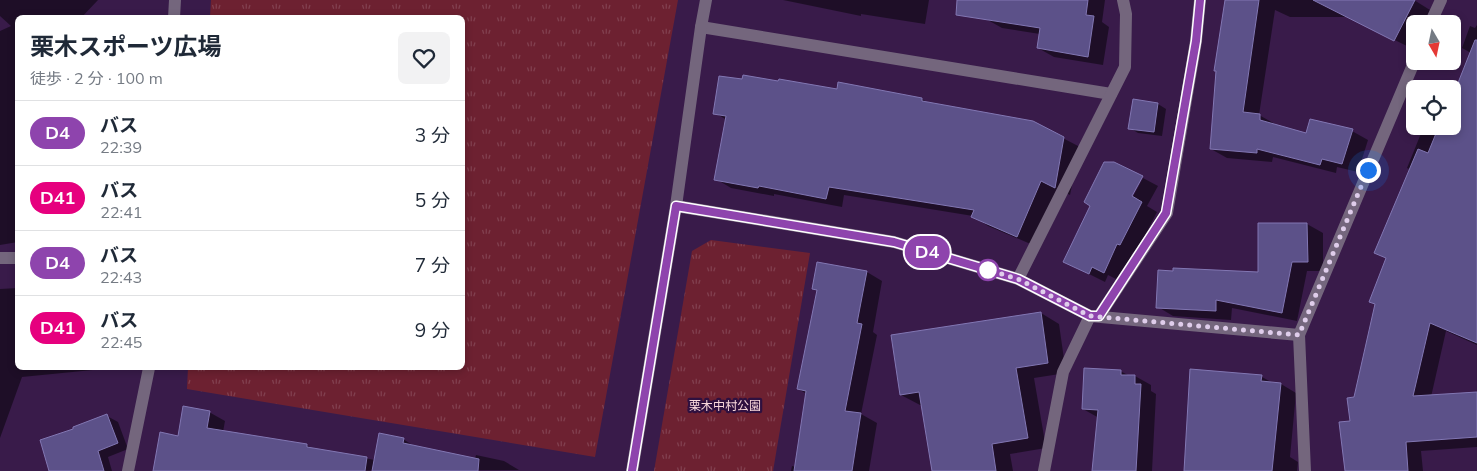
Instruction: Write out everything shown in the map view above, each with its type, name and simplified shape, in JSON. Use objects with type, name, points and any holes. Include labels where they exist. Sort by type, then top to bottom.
[{"type":"street","points":[[174,15],[175,0]]},
{"type":"street","points":[[632,471],[676,206],[706,0]]},
{"type":"street","points":[[1018,279],[1124,67],[1126,14],[1123,0]]},
{"type":"street","points":[[1044,471],[1063,372],[1095,316],[1166,213],[1196,41],[1200,0]]},
{"type":"street","points":[[1434,15],[1440,0]]},
{"type":"street","points":[[701,28],[1111,94]]},
{"type":"street","points":[[1305,471],[1299,335],[1411,70]]},
{"type":"street","points":[[676,206],[894,242],[1018,279],[1095,316],[1299,335]]},
{"type":"street","points":[[0,258],[15,258]]},
{"type":"street","points":[[128,471],[149,370]]},
{"type":"green space","points":[[211,0],[678,0],[595,457],[187,389],[188,370],[465,370],[465,15],[210,15]]},
{"type":"green space","name":"栗木中村公園","points":[[711,240],[810,253],[773,471],[654,471],[692,251]]},
{"type":"building","points":[[957,0],[1088,0],[1086,15],[1094,16],[1088,57],[1037,48],[1040,28],[956,15]]},
{"type":"building","points":[[1225,0],[1259,0],[1243,112],[1260,114],[1260,120],[1306,133],[1310,119],[1353,129],[1342,164],[1322,159],[1320,165],[1257,149],[1257,153],[1210,149],[1216,71],[1214,71]]},
{"type":"building","points":[[1313,0],[1415,0],[1394,41]]},
{"type":"building","points":[[1475,40],[1477,40],[1477,343],[1430,323],[1413,396],[1477,392],[1477,437],[1406,442],[1408,471],[1345,471],[1339,422],[1350,421],[1347,398],[1354,397],[1375,304],[1369,302],[1386,258],[1374,253],[1418,149],[1428,153],[1435,135],[1461,135],[1461,80],[1459,80]]},
{"type":"building","points":[[743,75],[837,89],[838,82],[922,98],[922,101],[1033,121],[1064,137],[1055,188],[1041,181],[1017,237],[971,217],[974,210],[829,187],[826,199],[759,186],[758,188],[714,180],[726,116],[713,114],[719,76],[742,79]]},
{"type":"building","points":[[1133,99],[1158,103],[1154,132],[1128,129]]},
{"type":"building","points":[[1104,162],[1114,162],[1143,176],[1132,196],[1142,202],[1120,245],[1117,244],[1104,273],[1092,267],[1089,274],[1063,262],[1090,206],[1084,202]]},
{"type":"building","points":[[1258,223],[1307,223],[1308,262],[1292,262],[1282,313],[1216,300],[1216,311],[1156,308],[1158,270],[1173,271],[1173,268],[1258,272]]},
{"type":"building","points":[[817,262],[867,271],[857,323],[862,324],[845,411],[861,413],[852,471],[794,471],[806,391],[797,389],[817,290],[812,289]]},
{"type":"building","points":[[1041,312],[1048,363],[1016,368],[1028,438],[992,444],[996,471],[932,471],[919,392],[900,395],[891,335]]},
{"type":"building","points":[[1084,368],[1121,370],[1121,375],[1135,375],[1135,384],[1141,384],[1136,471],[1092,471],[1098,410],[1082,409]]},
{"type":"building","points":[[1190,369],[1262,375],[1261,381],[1281,383],[1272,471],[1184,471]]},
{"type":"building","points":[[183,406],[210,411],[207,428],[307,444],[307,447],[367,457],[365,471],[153,471],[160,432],[178,436]]},
{"type":"building","points":[[107,414],[118,443],[98,451],[104,471],[49,471],[40,440],[73,429],[73,427]]},
{"type":"building","points":[[379,433],[404,438],[403,443],[479,459],[478,471],[372,471]]},
{"type":"bus line","name":"D4","points":[[632,471],[676,206],[894,242],[1018,279],[1090,316],[1099,316],[1166,213],[1196,41],[1200,0]]},
{"type":"route","points":[[988,270],[982,268],[1018,279],[1090,316],[1299,335],[1368,170]]}]
